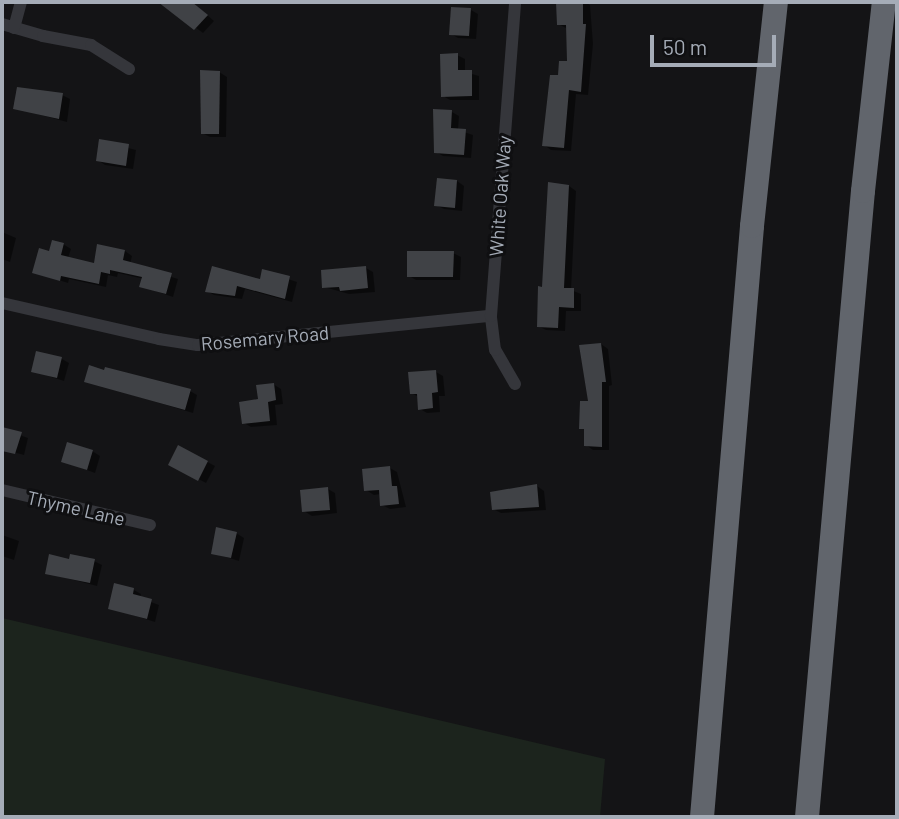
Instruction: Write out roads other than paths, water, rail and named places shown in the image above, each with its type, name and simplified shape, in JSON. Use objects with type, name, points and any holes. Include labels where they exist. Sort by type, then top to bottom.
[{"type":"highway","points":[[702,817],[754,202],[776,2]]},
{"type":"highway","points":[[807,817],[863,191],[884,2]]},
{"type":"street","points":[[22,2],[8,26],[91,45],[129,69]]},
{"type":"street","name":"White Oak Way","points":[[514,384],[495,350],[491,316],[515,2]]},
{"type":"street","name":"Rosemary Road","points":[[2,303],[159,339],[198,345],[491,316]]},
{"type":"street","name":"Thyme Lane","points":[[2,490],[150,526]]}]
